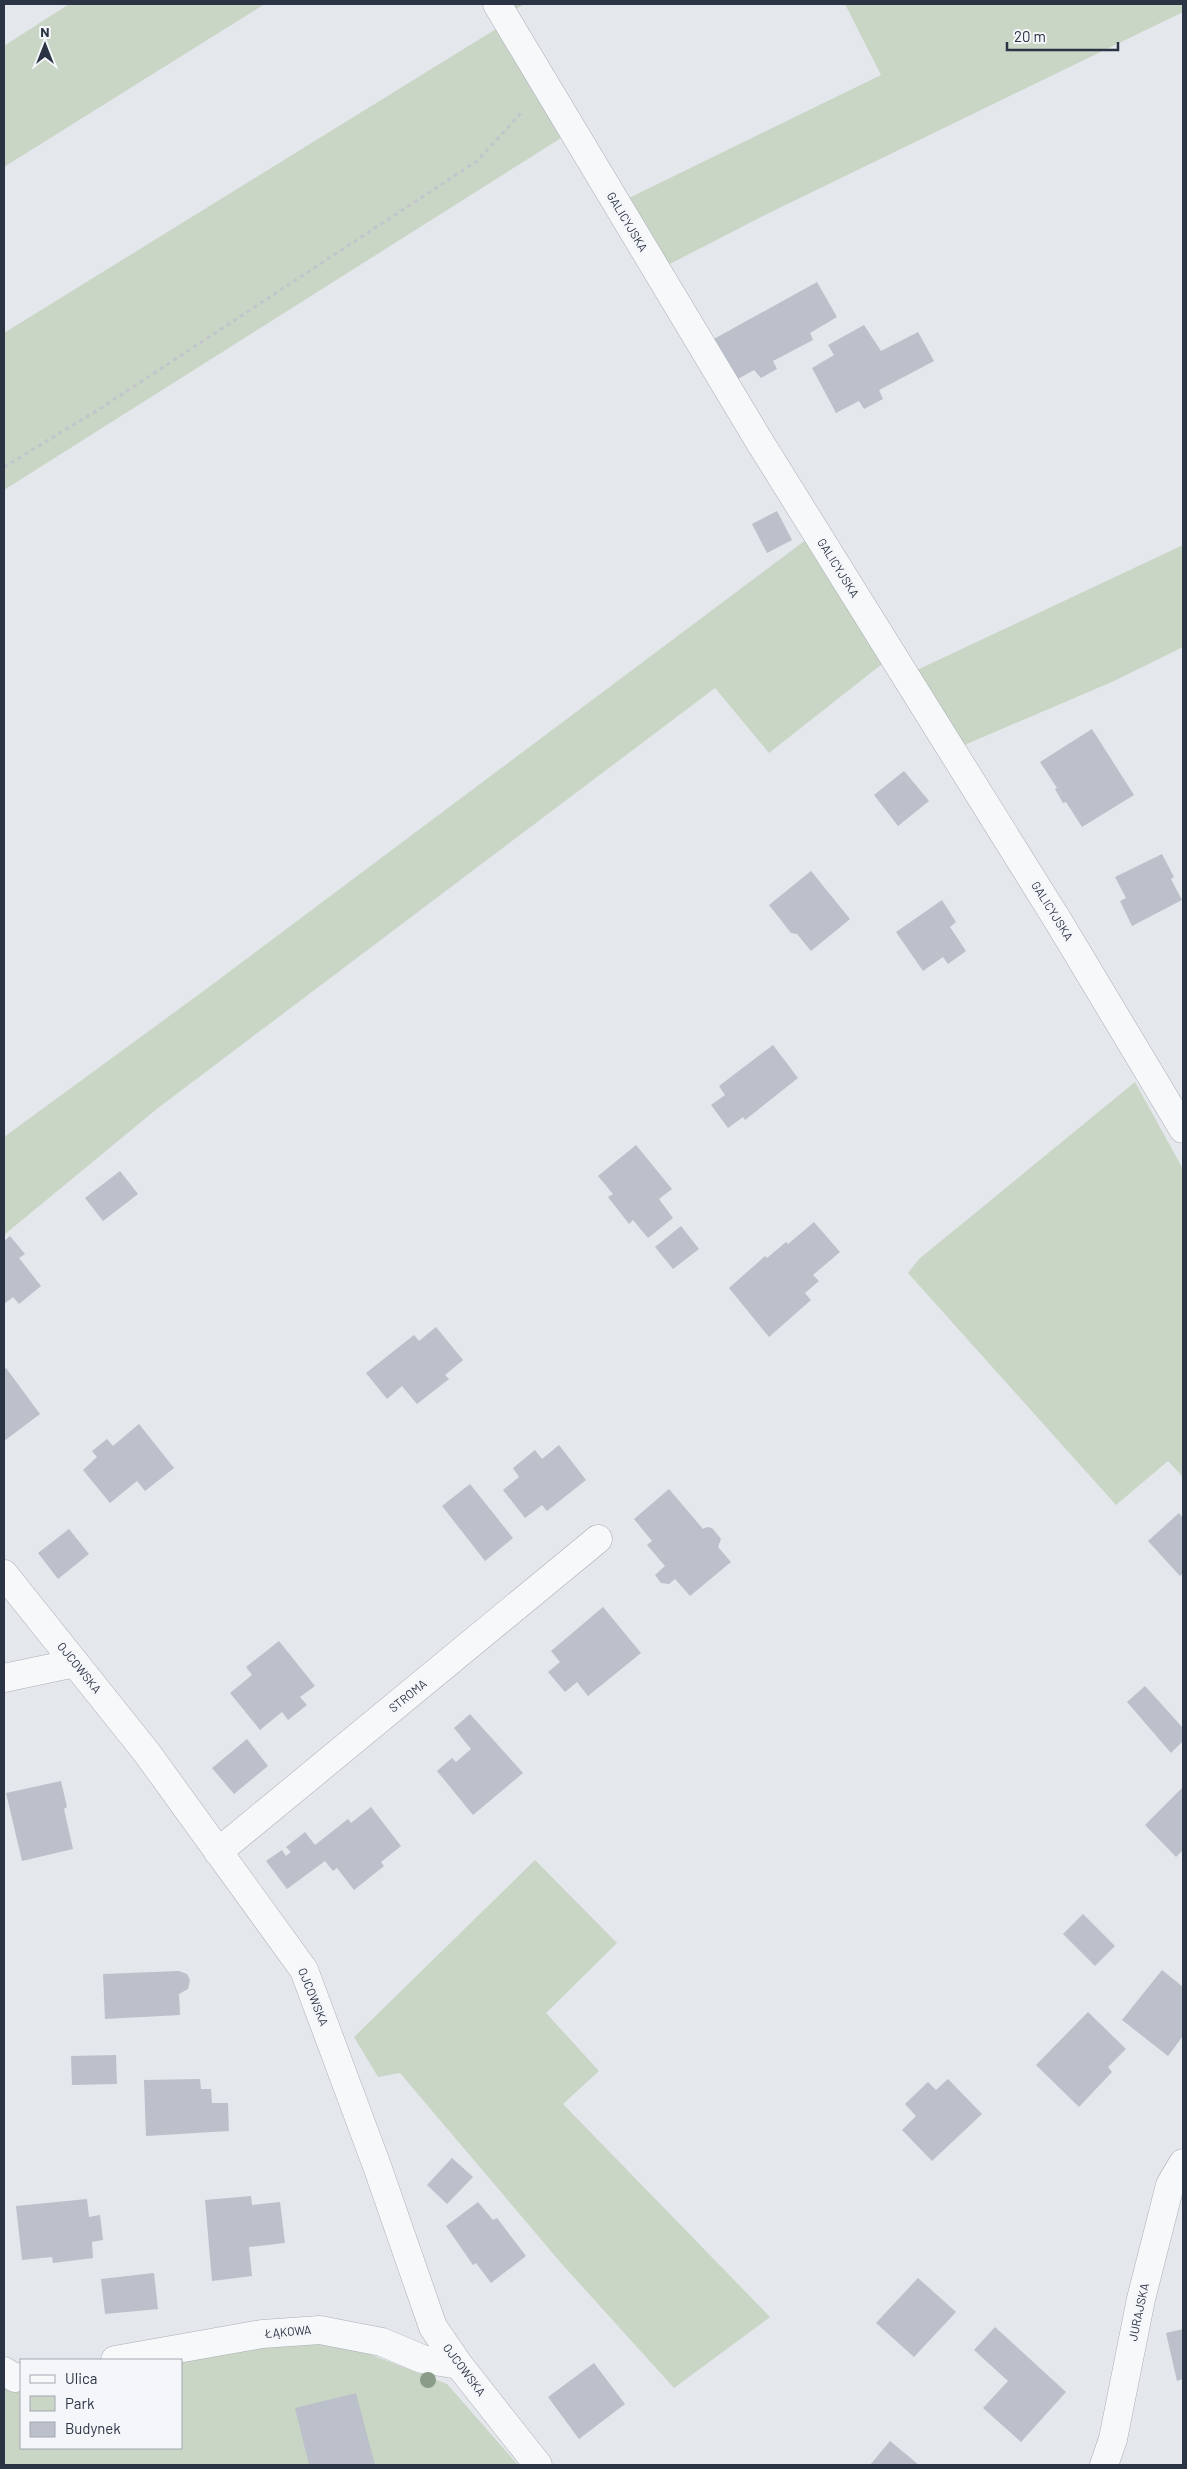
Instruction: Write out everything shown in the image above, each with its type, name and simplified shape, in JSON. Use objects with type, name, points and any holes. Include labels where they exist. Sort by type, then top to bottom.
[{"type":"street","name":"GALICYJSKA","points":[[497,4],[769,458],[1060,924],[1183,1129]]},
{"type":"street","name":"STROMA","points":[[218,1852],[598,1539]]},
{"type":"street","name":"OJCOWSKA","points":[[4,1574],[147,1753],[304,1970],[377,2166],[433,2327],[459,2365],[538,2465]]},
{"type":"street","points":[[4,1678],[75,1663]]},
{"type":"street","name":"JURAJSKA","points":[[1104,2465],[1113,2439],[1141,2299],[1170,2185],[1183,2163]]},
{"type":"street","name":"ŁĄKOWA","points":[[121,2359],[262,2334],[320,2330],[382,2342],[422,2359],[459,2365]]},
{"type":"street","points":[[4,2371],[15,2378],[20,2377]]},
{"type":"path","points":[[4,467],[101,408],[477,161],[546,86]]},
{"type":"green space","points":[[69,4],[265,4],[4,167],[4,46]]},
{"type":"green space","points":[[483,4],[525,4],[515,9],[497,29],[561,138],[4,490],[4,333],[496,29]]},
{"type":"green space","points":[[845,4],[1183,4],[1183,12],[769,213],[662,268],[629,198],[881,75]]},
{"type":"green space","points":[[807,539],[882,664],[769,753],[715,688],[158,1108],[4,1235],[4,1137],[209,987]]},
{"type":"green space","points":[[1183,545],[1183,647],[1114,681],[962,746],[915,671]]},
{"type":"green space","points":[[1135,1082],[1183,1169],[1183,1477],[1168,1461],[1116,1505],[908,1273],[919,1259]]},
{"type":"green space","points":[[535,1860],[617,1943],[546,2013],[599,2071],[563,2104],[770,2317],[674,2388],[561,2263],[400,2073],[378,2077],[354,2037]]},
{"type":"green space","points":[[333,2340],[447,2384],[518,2465],[4,2465],[4,2389],[20,2387],[20,2449],[182,2449],[182,2360],[269,2342]]},
{"type":"building","points":[[817,282],[837,317],[810,333],[813,340],[773,361],[777,369],[761,378],[754,370],[736,380],[712,340]]},
{"type":"building","points":[[864,325],[881,351],[918,332],[934,361],[879,390],[883,399],[864,409],[859,401],[836,413],[812,368],[834,355],[828,345]]},
{"type":"building","points":[[777,511],[792,540],[767,553],[752,524]]},
{"type":"building","points":[[1092,729],[1134,795],[1082,827],[1066,802],[1063,803],[1055,789],[1057,788],[1040,762]]},
{"type":"building","points":[[904,771],[929,801],[898,826],[874,795]]},
{"type":"building","points":[[1162,854],[1174,877],[1171,879],[1182,900],[1132,926],[1120,901],[1126,898],[1115,877]]},
{"type":"building","points":[[811,871],[850,919],[811,951],[797,934],[791,933],[769,905]]},
{"type":"building","points":[[942,900],[956,922],[950,927],[966,951],[948,964],[943,957],[923,971],[896,932]]},
{"type":"building","points":[[773,1045],[798,1078],[745,1120],[743,1117],[728,1128],[711,1105],[725,1095],[719,1086]]},
{"type":"building","points":[[636,1145],[672,1189],[659,1199],[673,1218],[648,1238],[633,1220],[629,1224],[608,1197],[613,1194],[598,1176]]},
{"type":"building","points":[[120,1171],[138,1194],[103,1221],[85,1198]]},
{"type":"building","points":[[814,1222],[840,1252],[813,1275],[819,1281],[805,1293],[811,1300],[769,1337],[729,1288],[765,1256],[767,1258],[786,1242],[788,1244]]},
{"type":"building","points":[[681,1226],[699,1249],[673,1269],[655,1247]]},
{"type":"building","points":[[10,1236],[25,1254],[19,1258],[41,1286],[19,1304],[13,1297],[4,1304],[4,1241]]},
{"type":"building","points":[[436,1327],[463,1360],[445,1375],[449,1379],[417,1404],[402,1386],[387,1399],[366,1373],[414,1335],[419,1341]]},
{"type":"building","points":[[6,1368],[40,1414],[4,1441],[4,1370]]},
{"type":"building","points":[[139,1424],[174,1468],[145,1491],[137,1481],[110,1503],[83,1470],[97,1457],[92,1451],[107,1439],[113,1446]]},
{"type":"building","points":[[559,1445],[586,1480],[547,1511],[542,1505],[525,1518],[503,1490],[519,1477],[513,1468],[535,1450],[542,1459]]},
{"type":"building","points":[[470,1484],[513,1538],[485,1561],[442,1506]]},
{"type":"building","points":[[669,1489],[703,1529],[707,1527],[712,1528],[721,1539],[718,1547],[731,1562],[690,1596],[675,1579],[669,1584],[661,1583],[655,1575],[665,1566],[647,1545],[652,1541],[634,1519]]},
{"type":"building","points":[[1179,1513],[1183,1518],[1183,1573],[1180,1576],[1148,1541]]},
{"type":"building","points":[[69,1529],[89,1554],[58,1579],[38,1553]]},
{"type":"building","points":[[603,1607],[641,1653],[588,1696],[577,1682],[565,1692],[548,1672],[560,1662],[551,1651]]},
{"type":"building","points":[[279,1641],[315,1686],[300,1697],[307,1705],[288,1720],[282,1712],[260,1730],[230,1693],[252,1675],[246,1667]]},
{"type":"building","points":[[1145,1686],[1183,1728],[1183,1741],[1171,1753],[1127,1702]]},
{"type":"building","points":[[470,1714],[523,1773],[473,1815],[437,1771],[452,1758],[456,1762],[471,1749],[454,1728]]},
{"type":"building","points":[[247,1739],[268,1766],[234,1794],[212,1768]]},
{"type":"building","points":[[61,1781],[67,1807],[64,1809],[73,1849],[22,1861],[6,1793]]},
{"type":"building","points":[[1183,1787],[1183,1850],[1176,1857],[1145,1825]]},
{"type":"building","points":[[371,1807],[401,1846],[381,1862],[384,1866],[354,1890],[337,1868],[333,1871],[325,1861],[287,1889],[266,1861],[282,1850],[286,1856],[291,1852],[286,1847],[305,1832],[315,1845],[348,1819],[351,1823]]},
{"type":"building","points":[[1083,1914],[1115,1946],[1095,1966],[1063,1934]]},
{"type":"building","points":[[1162,1970],[1183,1987],[1183,2036],[1168,2056],[1122,2020]]},
{"type":"building","points":[[179,1971],[187,1974],[190,1980],[188,1989],[179,1994],[180,2015],[105,2019],[103,1974]]},
{"type":"building","points":[[1088,2012],[1126,2049],[1108,2067],[1112,2072],[1079,2107],[1036,2065]]},
{"type":"building","points":[[116,2055],[117,2084],[72,2085],[71,2056]]},
{"type":"building","points":[[200,2079],[201,2089],[211,2089],[212,2103],[228,2103],[229,2131],[146,2136],[144,2080]]},
{"type":"building","points":[[948,2079],[982,2114],[932,2161],[902,2130],[916,2116],[905,2104],[928,2082],[936,2090]]},
{"type":"building","points":[[452,2158],[473,2177],[447,2204],[427,2185]]},
{"type":"building","points":[[251,2196],[252,2205],[280,2202],[285,2243],[249,2247],[252,2276],[212,2281],[205,2200]]},
{"type":"building","points":[[87,2199],[89,2217],[100,2215],[103,2240],[92,2242],[93,2258],[53,2263],[52,2257],[22,2260],[16,2206]]},
{"type":"building","points":[[478,2202],[493,2220],[497,2218],[526,2256],[491,2283],[476,2263],[473,2265],[446,2226]]},
{"type":"building","points":[[154,2273],[158,2309],[105,2314],[101,2279]]},
{"type":"building","points":[[918,2278],[956,2312],[914,2357],[876,2323]]},
{"type":"building","points":[[995,2327],[1066,2392],[1021,2442],[983,2408],[1008,2381],[974,2350]]},
{"type":"building","points":[[1183,2329],[1183,2379],[1177,2381],[1166,2333]]},
{"type":"building","points":[[594,2363],[625,2404],[579,2439],[548,2397]]},
{"type":"building","points":[[356,2393],[375,2465],[309,2465],[295,2408]]},
{"type":"building","points":[[890,2441],[919,2465],[870,2465]]}]
